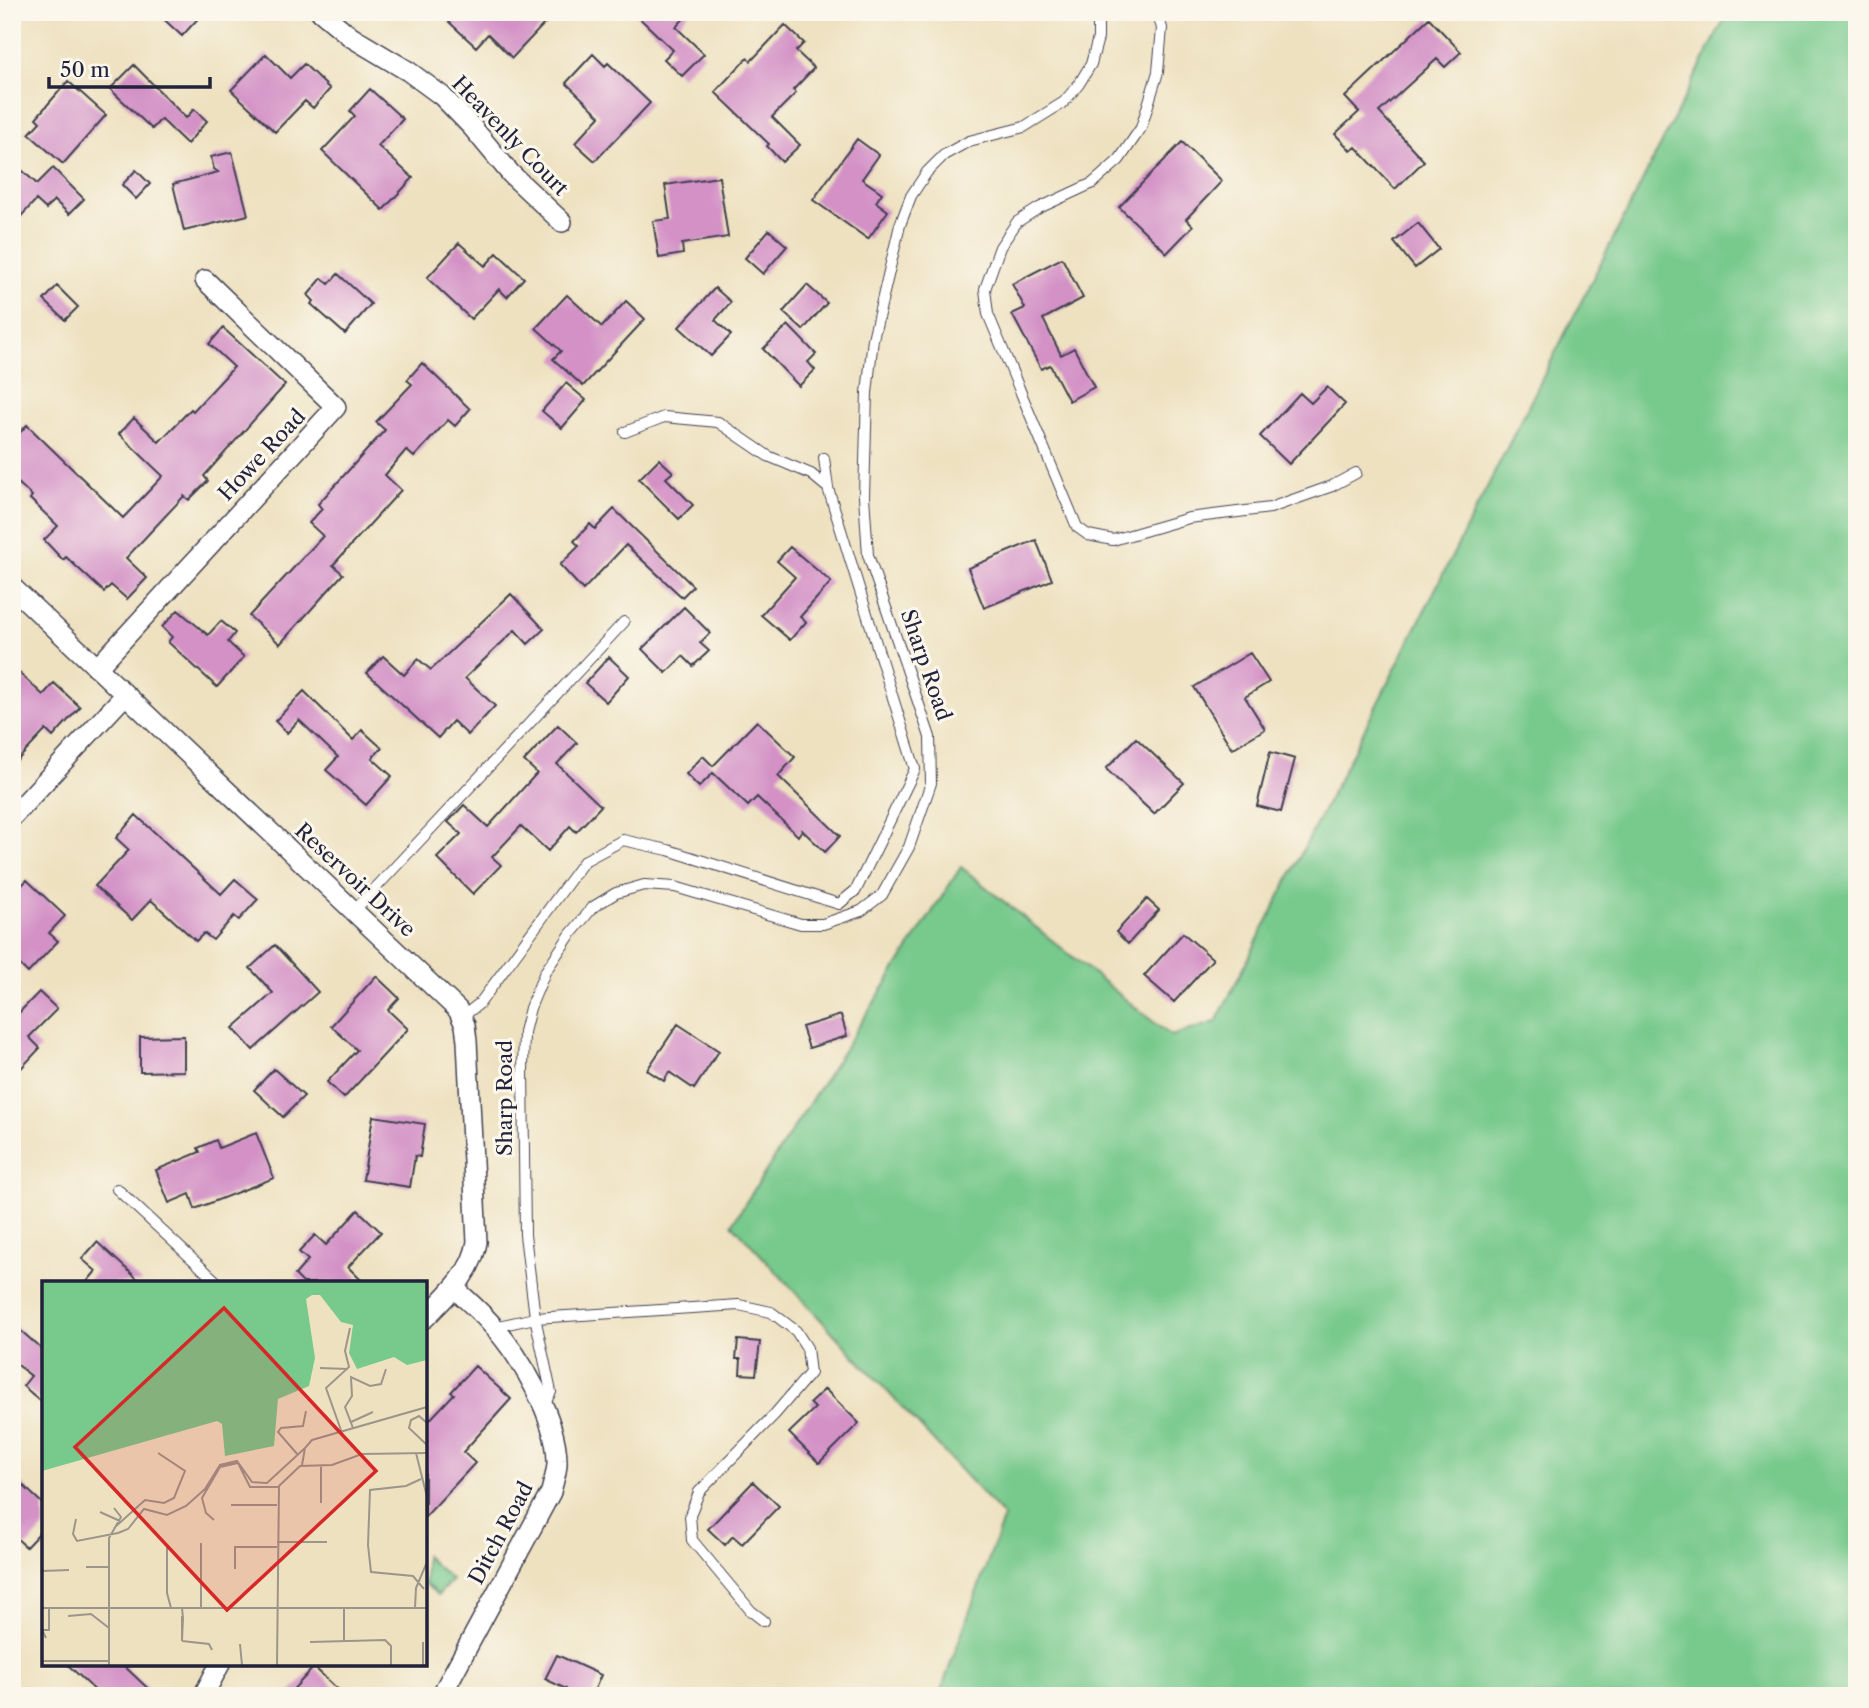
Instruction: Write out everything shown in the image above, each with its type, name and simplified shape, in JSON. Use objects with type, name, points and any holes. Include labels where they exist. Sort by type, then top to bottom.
[{"type":"street","name":"Heavenly Court","points":[[321,12],[351,37],[408,71],[442,96],[511,174],[562,222]]},
{"type":"street","name":"Howe Road","points":[[97,668],[336,407],[205,280]]},
{"type":"street","name":"Reservoir Drive","points":[[12,587],[447,997],[461,1017],[467,1041],[477,1242],[475,1257],[468,1271],[427,1316]]},
{"type":"street","points":[[12,817],[125,695]]},
{"type":"street","name":"Ditch Road","points":[[441,1696],[551,1492],[558,1462],[552,1427],[544,1405],[494,1327],[454,1288]]},
{"type":"street","points":[[203,1696],[219,1666]]},
{"type":"lane","name":"Sharp Road","points":[[544,1405],[551,1392],[536,1318],[526,1235],[524,1032],[530,1008],[545,972],[570,935],[593,907],[616,893],[644,886],[675,887],[801,924],[823,925],[861,911],[882,895],[909,847],[931,783],[930,737],[868,555],[864,496],[867,393],[873,339],[900,225],[911,196],[927,172],[944,155],[969,141],[1024,127],[1064,102],[1091,64],[1098,38],[1098,12]]},
{"type":"lane","points":[[1157,12],[1162,28],[1158,72],[1141,128],[1119,160],[1093,183],[1039,208],[1017,222],[1000,247],[985,289],[988,314],[1057,482],[1077,527],[1088,535],[1113,540],[1189,518],[1270,508],[1332,486],[1356,473]]},
{"type":"lane","points":[[625,432],[664,417],[718,422],[768,456],[811,474],[828,488]]},
{"type":"lane","points":[[461,1017],[481,1003],[584,861],[623,839],[668,850],[839,904],[856,890],[915,769],[828,488],[824,458]]},
{"type":"lane","points":[[355,911],[624,622]]},
{"type":"lane","points":[[117,1189],[216,1281]]},
{"type":"lane","points":[[494,1327],[536,1318],[739,1306],[771,1312],[796,1331],[807,1348],[810,1373],[775,1414],[699,1492],[690,1515],[692,1540],[751,1611],[764,1621]]},
{"type":"green space","points":[[1728,12],[1857,12],[1857,1696],[939,1696],[1004,1517],[732,1224],[961,867],[1171,1036],[1216,1022]]},
{"type":"green space","points":[[427,1558],[452,1580],[438,1595],[427,1586]]},
{"type":"building","points":[[156,12],[204,12],[182,36]]},
{"type":"building","points":[[458,12],[536,12],[546,22],[512,58],[488,34],[476,47],[449,22]]},
{"type":"building","points":[[633,12],[690,12],[676,27],[704,54],[682,76],[664,59],[673,50]]},
{"type":"building","points":[[1429,18],[1461,52],[1445,67],[1437,59],[1379,112],[1424,161],[1395,189],[1356,147],[1351,151],[1335,134],[1359,112],[1345,97]]},
{"type":"building","points":[[785,25],[804,43],[796,51],[814,68],[793,90],[796,93],[772,117],[800,145],[782,162],[767,146],[769,144],[715,92],[747,58],[751,61]]},
{"type":"building","points":[[266,54],[290,78],[304,64],[330,89],[313,108],[305,101],[275,132],[231,90]]},
{"type":"building","points":[[593,54],[605,66],[608,63],[650,103],[595,161],[575,143],[600,116],[566,83]]},
{"type":"building","points":[[134,65],[186,118],[194,109],[207,121],[187,144],[161,119],[152,129],[110,89]]},
{"type":"building","points":[[68,81],[106,115],[63,164],[29,134],[40,122],[36,118]]},
{"type":"building","points":[[370,89],[403,119],[378,146],[413,178],[383,210],[322,151],[355,116],[350,111]]},
{"type":"building","points":[[857,139],[879,155],[862,179],[882,193],[876,202],[888,211],[868,239],[813,200]]},
{"type":"building","points":[[1182,142],[1222,181],[1186,219],[1193,226],[1167,253],[1119,207]]},
{"type":"building","points":[[232,152],[248,215],[184,231],[173,184],[218,172],[214,169],[211,157]]},
{"type":"building","points":[[12,161],[37,184],[53,168],[84,199],[69,214],[54,200],[46,209],[36,200],[12,226]]},
{"type":"building","points":[[136,170],[150,184],[136,199],[122,185]]},
{"type":"building","points":[[719,177],[728,237],[682,244],[683,254],[659,258],[653,221],[670,219],[665,185]]},
{"type":"building","points":[[1418,223],[1439,249],[1415,268],[1394,242]]},
{"type":"building","points":[[769,230],[787,246],[763,274],[745,258]]},
{"type":"building","points":[[459,243],[485,266],[497,253],[524,278],[507,297],[499,289],[471,319],[427,278]]},
{"type":"building","points":[[1062,258],[1083,298],[1043,319],[1061,355],[1074,348],[1094,387],[1069,401],[1050,365],[1041,369],[1012,314],[1025,308],[1012,284]]},
{"type":"building","points":[[338,274],[371,304],[345,334],[311,304],[314,301],[308,295],[322,278],[329,284]]},
{"type":"building","points":[[807,285],[827,303],[803,330],[783,312]]},
{"type":"building","points":[[57,286],[78,307],[65,320],[44,300]]},
{"type":"building","points":[[715,288],[731,302],[715,320],[731,335],[711,356],[679,327]]},
{"type":"building","points":[[567,295],[602,327],[626,301],[645,319],[583,386],[553,359],[561,351],[536,328]]},
{"type":"building","points":[[788,325],[816,354],[808,362],[815,370],[799,386],[763,349]]},
{"type":"building","points":[[223,328],[285,385],[204,476],[208,481],[189,500],[184,496],[126,558],[147,578],[127,599],[111,585],[104,592],[66,557],[63,560],[44,540],[58,526],[12,477],[12,441],[27,425],[123,518],[163,476],[119,434],[134,418],[159,442],[191,409],[193,411],[234,367],[209,344]]},
{"type":"building","points":[[422,363],[470,409],[455,426],[448,420],[414,457],[406,450],[385,475],[401,490],[333,565],[343,574],[280,644],[249,616],[323,536],[309,523],[322,509],[318,504],[385,430],[376,422],[412,384],[407,380]]},
{"type":"building","points":[[566,383],[586,400],[562,428],[542,411]]},
{"type":"building","points":[[1327,387],[1345,404],[1289,464],[1260,436],[1300,393],[1311,403]]},
{"type":"building","points":[[659,459],[673,472],[666,478],[693,505],[679,519],[639,479]]},
{"type":"building","points":[[614,509],[693,586],[682,597],[626,545],[583,590],[560,565],[579,546],[574,541],[590,524],[595,529]]},
{"type":"building","points":[[1036,540],[1052,580],[984,608],[968,568]]},
{"type":"building","points":[[790,547],[831,582],[800,617],[806,622],[790,640],[761,615],[795,577],[777,561]]},
{"type":"building","points":[[511,594],[544,629],[528,644],[515,630],[465,678],[495,706],[468,735],[453,721],[438,738],[367,673],[383,656],[404,675],[418,659],[431,670]]},
{"type":"building","points":[[684,607],[710,633],[700,643],[709,651],[693,666],[683,656],[666,673],[642,649]]},
{"type":"building","points":[[178,610],[208,635],[221,621],[235,633],[228,642],[244,657],[217,687],[168,642],[172,637],[162,627]]},
{"type":"building","points":[[1250,653],[1269,682],[1245,697],[1265,729],[1232,749],[1194,687]]},
{"type":"building","points":[[609,657],[629,676],[606,702],[585,683]]},
{"type":"building","points":[[12,666],[43,695],[54,683],[80,707],[53,737],[46,730],[12,766]]},
{"type":"building","points":[[304,691],[353,740],[362,730],[382,748],[372,758],[392,776],[366,805],[326,770],[338,757],[299,720],[287,733],[275,721]]},
{"type":"building","points":[[757,721],[795,757],[778,776],[840,836],[825,852],[802,830],[798,836],[757,797],[748,806],[713,773],[699,787],[686,774],[703,756],[713,766]]},
{"type":"building","points":[[558,725],[577,743],[557,764],[601,806],[576,832],[570,826],[548,851],[521,826],[492,857],[501,865],[473,894],[437,858],[461,834],[448,822],[464,805],[488,827],[537,773],[524,761]]},
{"type":"building","points":[[1136,738],[1184,783],[1154,814],[1106,769]]},
{"type":"building","points":[[1270,752],[1295,759],[1281,812],[1257,806]]},
{"type":"building","points":[[136,815],[221,894],[235,879],[258,899],[239,920],[234,916],[213,940],[204,933],[196,941],[151,900],[132,920],[95,886],[129,850],[116,838]]},
{"type":"building","points":[[27,880],[65,916],[49,933],[58,941],[28,973],[12,957],[12,895]]},
{"type":"building","points":[[1147,899],[1159,910],[1128,944],[1116,932]]},
{"type":"building","points":[[1183,933],[1213,959],[1174,1002],[1144,976]]},
{"type":"building","points":[[275,945],[318,992],[253,1050],[233,1028],[273,993],[250,968]]},
{"type":"building","points":[[376,976],[399,998],[388,1010],[408,1029],[344,1098],[327,1082],[357,1050],[331,1026]]},
{"type":"building","points":[[39,992],[57,1009],[29,1037],[40,1048],[12,1078],[12,1020]]},
{"type":"building","points":[[841,1015],[847,1036],[809,1048],[802,1027]]},
{"type":"building","points":[[678,1024],[719,1051],[694,1089],[669,1072],[664,1081],[647,1070]]},
{"type":"building","points":[[184,1036],[184,1071],[140,1072],[140,1037]]},
{"type":"building","points":[[274,1069],[304,1096],[283,1117],[254,1090]]},
{"type":"building","points":[[373,1116],[425,1124],[420,1157],[415,1156],[410,1187],[363,1180]]},
{"type":"building","points":[[256,1133],[274,1178],[195,1209],[190,1194],[169,1203],[156,1170],[200,1152],[198,1148],[216,1140],[219,1148]]},
{"type":"building","points":[[358,1210],[381,1232],[348,1267],[362,1281],[301,1281],[295,1275],[308,1260],[299,1252],[315,1235],[326,1245]]},
{"type":"building","points":[[97,1242],[140,1281],[88,1281],[96,1271],[82,1259]]},
{"type":"building","points":[[12,1323],[42,1349],[42,1402],[23,1386],[31,1376],[12,1360]]},
{"type":"building","points":[[738,1340],[760,1342],[756,1375],[740,1374],[741,1359],[736,1359]]},
{"type":"building","points":[[475,1366],[511,1399],[463,1452],[475,1463],[427,1515],[427,1423],[454,1394],[451,1392]]},
{"type":"building","points":[[825,1389],[859,1423],[819,1463],[789,1433],[815,1408],[810,1403]]},
{"type":"building","points":[[12,1475],[42,1503],[42,1530],[26,1547],[12,1534]]},
{"type":"building","points":[[753,1482],[779,1506],[742,1544],[733,1536],[725,1545],[708,1529]]},
{"type":"building","points":[[557,1655],[601,1675],[592,1696],[563,1696],[566,1689],[545,1679]]},
{"type":"building","points":[[69,1666],[124,1666],[156,1696],[101,1696]]},
{"type":"building","points":[[314,1667],[345,1696],[287,1696]]}]
